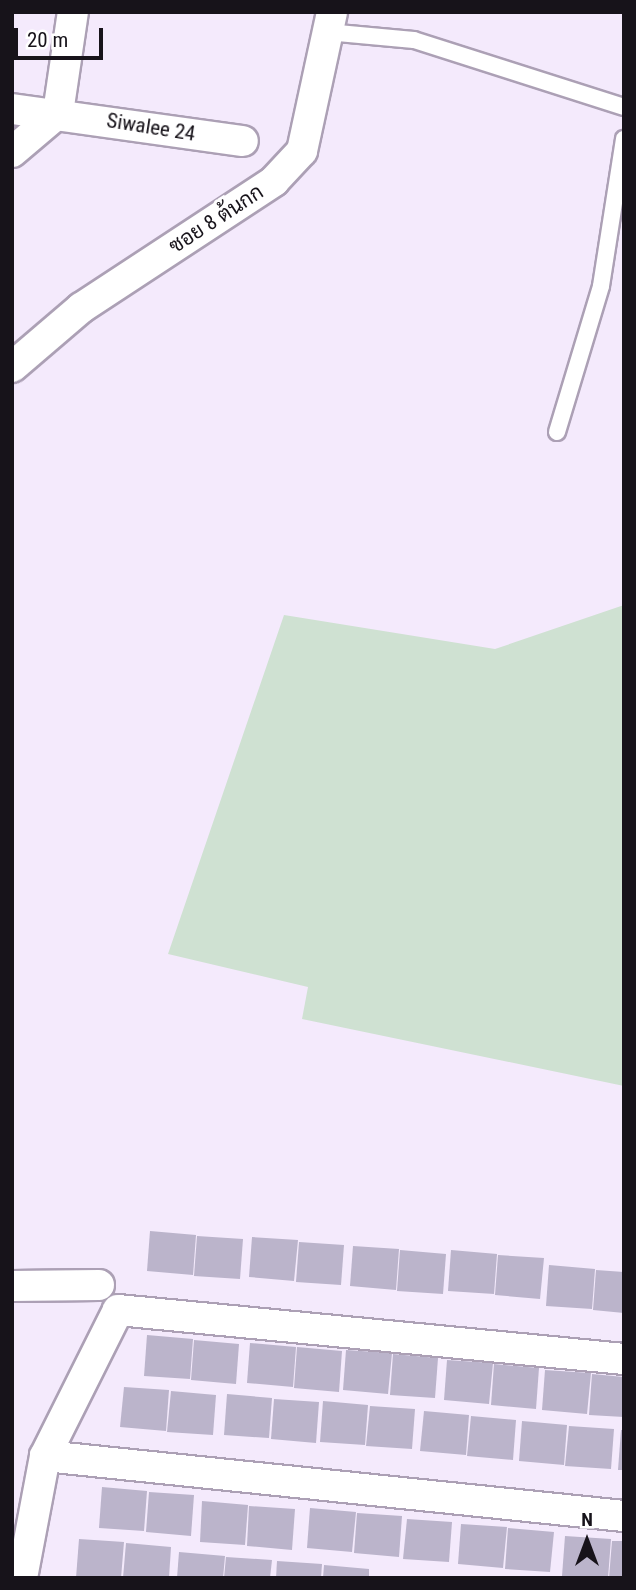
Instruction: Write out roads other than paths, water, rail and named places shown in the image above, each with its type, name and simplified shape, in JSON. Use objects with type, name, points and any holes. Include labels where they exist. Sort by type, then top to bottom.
[{"type":"street","points":[[12,152],[58,113],[73,12]]},
{"type":"street","name":"ซอย 8 ต้นกก","points":[[12,367],[81,308],[274,181],[302,151],[330,22]]},
{"type":"street","name":"Siwalee 24","points":[[12,109],[58,113],[243,141]]},
{"type":"street","points":[[12,1286],[99,1285]]},
{"type":"street","points":[[22,1578],[45,1456],[118,1310],[624,1359]]},
{"type":"street","points":[[45,1456],[624,1516]]},
{"type":"lane","points":[[330,22],[414,40],[624,107]]},
{"type":"lane","points":[[557,432],[601,286],[624,139]]}]
